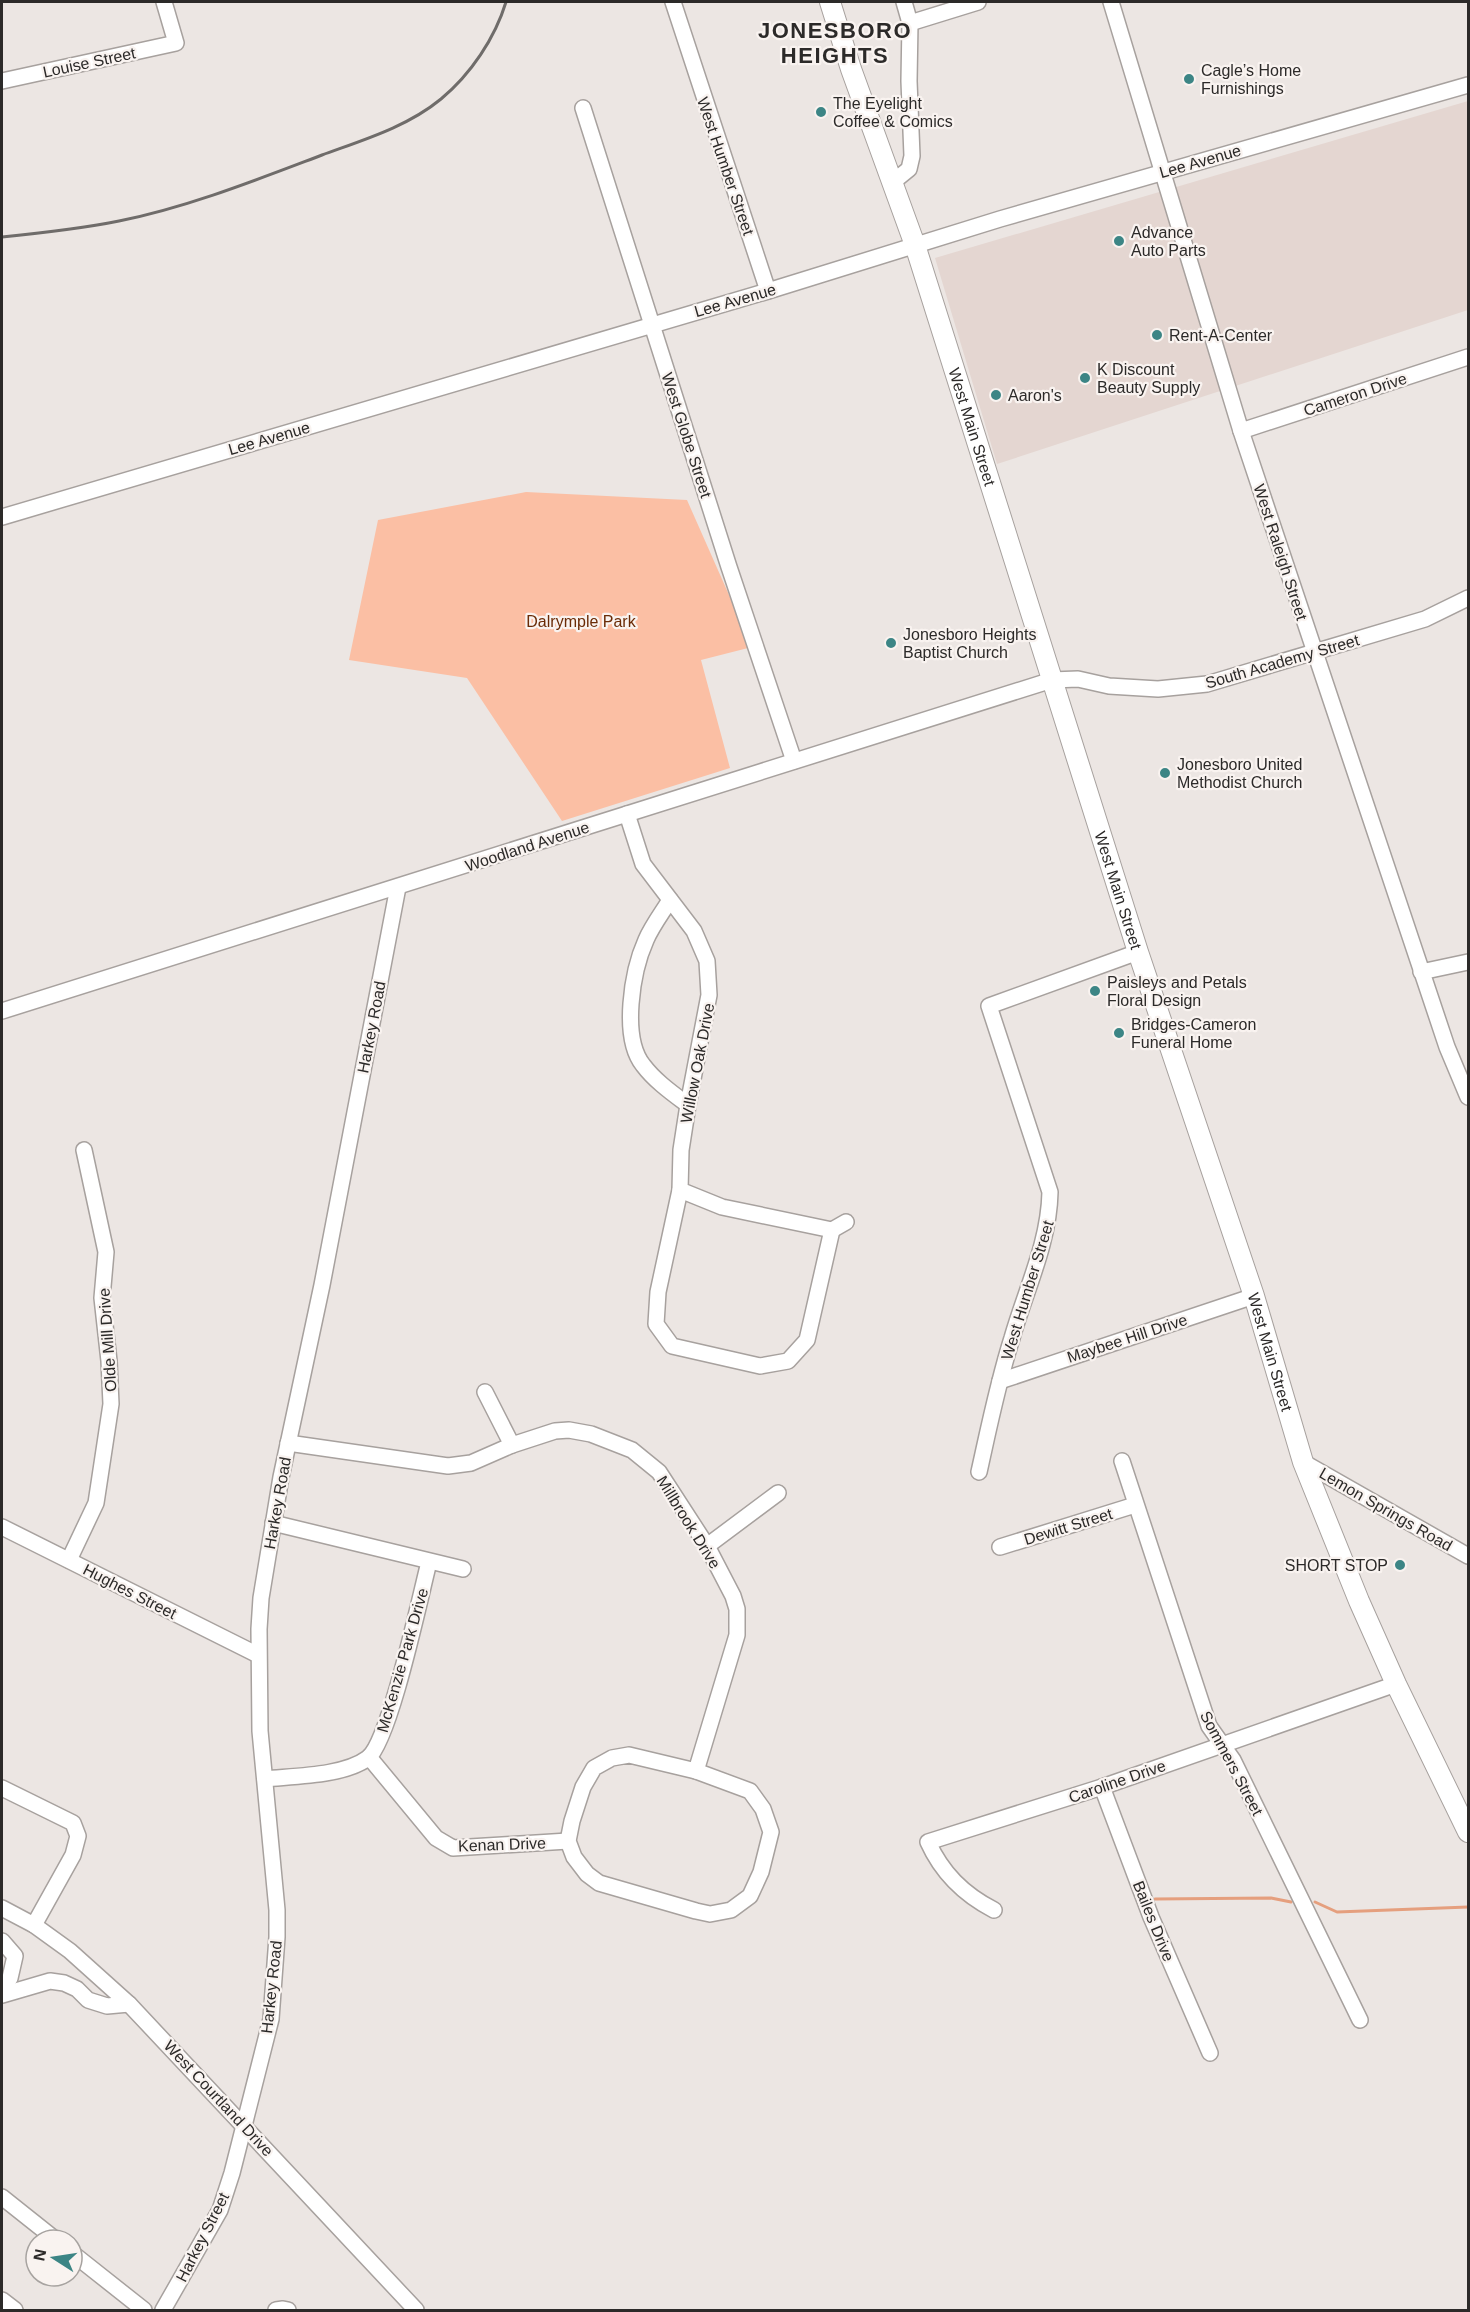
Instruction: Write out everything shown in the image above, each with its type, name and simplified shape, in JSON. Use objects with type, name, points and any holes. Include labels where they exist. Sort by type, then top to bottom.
[{"type":"main road","name":"West Main Street","points":[[830,2],[851,69],[915,245],[1138,952],[1254,1296],[1303,1462],[1359,1601],[1396,1684],[1468,1832]]},
{"type":"street","name":"Louise Street","points":[[2,81],[176,43],[164,2]]},
{"type":"street","name":"West Humber Street","points":[[673,2],[768,291]]},
{"type":"street","points":[[893,182],[909,169],[912,156],[909,81],[910,23],[904,2]]},
{"type":"street","points":[[910,23],[978,2]]},
{"type":"street","name":"West Raleigh Street","points":[[1111,2],[1241,431],[1446,1047],[1468,1097]]},
{"type":"street","name":"Lee Avenue","points":[[2,517],[768,291],[1164,171],[1468,85]]},
{"type":"street","name":"West Globe Street","points":[[583,108],[729,567],[794,761]]},
{"type":"street","name":"Cameron Drive","points":[[1241,431],[1468,357]]},
{"type":"street","name":"South Academy Street","points":[[1052,680],[1078,679],[1109,686],[1158,689],[1205,685],[1425,619],[1468,598]]},
{"type":"street","name":"Woodland Avenue","points":[[2,1011],[1052,680]]},
{"type":"street","name":"Willow Oak Drive","points":[[627,814],[643,864],[694,931],[707,961],[710,995],[688,1105],[681,1150],[680,1190],[658,1292],[656,1324],[672,1346],[759,1366],[788,1361],[807,1340],[832,1230]]},
{"type":"street","name":"Harkey Road","points":[[246,2126],[271,2019],[276,1962],[277,1910],[260,1731],[258,1655],[261,1598],[288,1443],[322,1284],[398,887]]},
{"type":"street","points":[[670,900],[646,940],[634,981],[629,1019],[634,1047],[641,1064],[658,1082],[688,1105]]},
{"type":"street","name":"West Humber Street","points":[[979,1472],[1000,1380],[1040,1256],[1050,1216],[1050,1192],[989,1006],[1138,952]]},
{"type":"street","points":[[1421,972],[1468,962]]},
{"type":"street","name":"Olde Mill Drive","points":[[69,1560],[96,1503],[111,1404],[102,1298],[106,1252],[84,1150]]},
{"type":"street","points":[[680,1190],[722,1207],[832,1230],[846,1222]]},
{"type":"street","name":"Maybee Hill Drive","points":[[1000,1380],[1254,1296]]},
{"type":"street","points":[[485,1392],[512,1445]]},
{"type":"street","name":"Millbrook Drive","points":[[288,1443],[448,1466],[471,1462],[555,1431],[569,1430],[591,1434],[632,1450],[659,1472],[707,1546],[734,1596],[739,1622],[737,1635],[696,1772]]},
{"type":"street","name":"Sommers Street","points":[[1122,1461],[1209,1726],[1233,1760],[1360,2020]]},
{"type":"street","name":"Lemon Springs Road","points":[[1303,1462],[1468,1556]]},
{"type":"street","points":[[707,1546],[778,1493]]},
{"type":"street","name":"Dewitt Street","points":[[1000,1547],[1136,1505]]},
{"type":"street","points":[[273,1523],[463,1569]]},
{"type":"street","name":"Hughes Street","points":[[2,1527],[258,1655]]},
{"type":"street","name":"McKenzie Park Drive","points":[[369,1757],[377,1747],[388,1720],[429,1562]]},
{"type":"street","name":"Caroline Drive","points":[[994,1910],[979,1902],[954,1882],[940,1866],[928,1842],[1102,1787],[1396,1684]]},
{"type":"street","points":[[629,1755],[696,1772],[750,1791],[763,1809],[771,1832],[761,1872],[750,1896],[731,1910],[710,1914],[599,1882],[578,1864],[568,1841],[583,1787],[594,1768],[612,1758],[629,1755]]},
{"type":"street","points":[[265,1779],[337,1771],[369,1757]]},
{"type":"street","name":"Kenan Drive","points":[[369,1757],[436,1838],[453,1848],[568,1841]]},
{"type":"street","name":"Bailes Drive","points":[[1102,1787],[1151,1917],[1210,2053]]},
{"type":"street","points":[[2,1788],[72,1823],[78,1836],[73,1855],[33,1925]]},
{"type":"street","name":"West Courtland Drive","points":[[2,1908],[33,1925],[70,1951],[129,2004],[246,2126],[407,2307]]},
{"type":"street","points":[[2,1941],[15,1956],[10,1978],[2,1989]]},
{"type":"street","points":[[2,1995],[50,1981],[64,1983],[77,1989],[88,2000],[107,2006],[129,2004]]},
{"type":"street","name":"Harkey Street","points":[[163,2310],[220,2210],[246,2126]]},
{"type":"street","points":[[2,2197],[41,2228]]},
{"type":"street","points":[[84,2262],[144,2310]]},
{"type":"street","points":[[2,2300],[15,2310]]},
{"type":"street","points":[[276,2310],[283,2308],[288,2310]]},
{"type":"shaded area","points":[[1468,101],[1468,310],[997,464],[935,258]]},
{"type":"green space","name":"Dalrymple Park","points":[[526,492],[687,500],[752,647],[701,660],[730,768],[562,821],[467,678],[349,660],[378,520]]},
{"type":"waterway","points":[[1155,1899],[1271,1898],[1291,1902]]},
{"type":"waterway","points":[[1315,1902],[1337,1912],[1468,1907]]},
{"type":"railway","points":[[2,237],[119,221],[196,201],[399,125],[441,99],[472,67],[489,42],[506,2]]},
{"type":"place","name":"Cagle’s Home Furnishings","points":[[1189,79]]},
{"type":"place","name":"The Eyelight Coffee & Comics","points":[[821,112]]},
{"type":"place","name":"Advance Auto Parts","points":[[1119,241]]},
{"type":"place","name":"Rent-A-Center","points":[[1157,335]]},
{"type":"place","name":"K Discount Beauty Supply","points":[[1085,378]]},
{"type":"place","name":"Aaron's","points":[[996,395]]},
{"type":"place","name":"Jonesboro Heights Baptist Church","points":[[891,643]]},
{"type":"place","name":"Jonesboro United Methodist Church","points":[[1165,773]]},
{"type":"place","name":"Paisleys and Petals Floral Design","points":[[1095,991]]},
{"type":"place","name":"Bridges-Cameron Funeral Home","points":[[1119,1033]]},
{"type":"place","name":"SHORT STOP","points":[[1400,1565]]},
{"type":"district","name":"JONESBORO HEIGHTS","points":[[835,42]]}]
